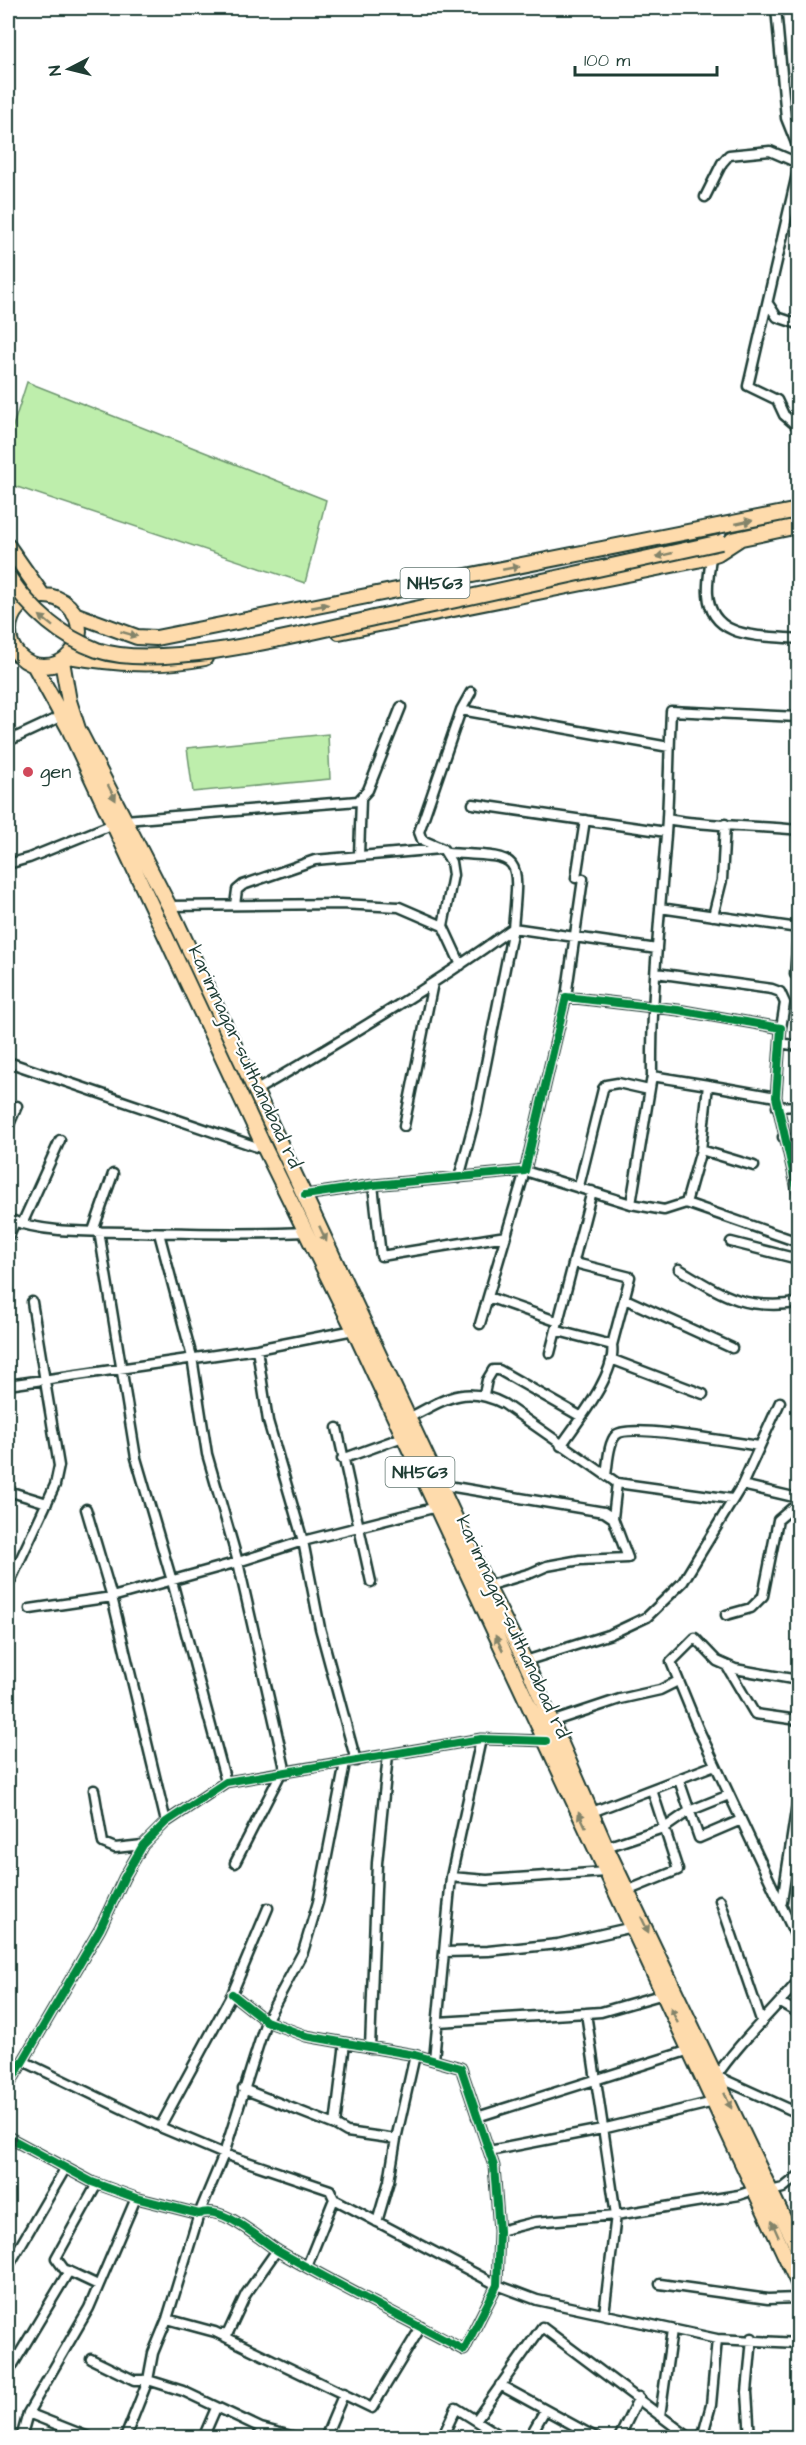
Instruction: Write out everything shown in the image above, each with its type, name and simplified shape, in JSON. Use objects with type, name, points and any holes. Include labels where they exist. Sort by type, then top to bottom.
[{"type":"highway","name":"NH563","points":[[798,510],[156,638],[137,637],[74,614],[58,599],[43,596],[11,608],[10,641],[22,658],[34,665],[49,666],[65,659],[136,665],[168,664],[295,641],[711,556],[741,538],[798,526]]},
{"type":"highway","points":[[8,576],[29,607],[55,628],[97,650],[134,657],[197,653],[294,635],[741,538]]},
{"type":"highway","points":[[8,546],[43,596]]},
{"type":"highway","name":"NH563","points":[[74,614],[78,636],[65,659],[69,701],[78,729],[119,822],[169,906],[487,1586],[525,1660],[606,1847],[629,1890],[771,2192],[797,2240]]},
{"type":"highway","name":"karimnagar-sulthanabad rd","points":[[34,665],[119,822],[266,1151],[354,1330],[707,2088],[757,2189],[798,2283]]},
{"type":"street","points":[[776,8],[786,118],[798,148]]},
{"type":"street","points":[[705,197],[722,163],[729,155],[770,152],[798,163]]},
{"type":"street","points":[[798,170],[769,305],[748,386],[777,400],[784,415],[798,427]]},
{"type":"street","points":[[769,305],[777,317],[798,324]]},
{"type":"street","points":[[711,556],[707,592],[714,617],[723,627],[734,632],[798,639]]},
{"type":"street","points":[[461,965],[444,926],[453,875],[445,851],[422,840],[419,832],[461,710],[471,692]]},
{"type":"street","points":[[358,855],[361,799],[368,790],[401,707]]},
{"type":"street","points":[[461,710],[669,747]]},
{"type":"street","points":[[631,1204],[651,1076],[651,1009],[656,973],[667,819],[671,711],[798,717]]},
{"type":"street","points":[[8,741],[62,716]]},
{"type":"street","points":[[8,864],[29,858],[119,822],[341,804],[361,799]]},
{"type":"street","points":[[473,804],[666,832]]},
{"type":"street","points":[[667,819],[705,826],[725,824],[798,830]]},
{"type":"street","points":[[480,1324],[525,1172],[566,997],[575,939],[585,820]]},
{"type":"street","points":[[713,915],[722,880],[725,824]]},
{"type":"street","points":[[235,905],[237,890],[252,881],[315,860],[358,855],[445,851],[499,856],[509,860],[515,867],[517,879],[513,928],[476,1114],[459,1178]]},
{"type":"street","points":[[169,906],[341,904],[399,907],[444,926]]},
{"type":"street","points":[[660,908],[798,928]]},
{"type":"street","points":[[255,1091],[433,984],[513,928],[575,939],[657,949]]},
{"type":"street","points":[[798,936],[795,974],[798,975]]},
{"type":"street","points":[[656,973],[780,992],[785,1003],[776,1097],[783,1137],[798,1194]]},
{"type":"street","points":[[404,1126],[433,984]]},
{"type":"street","points":[[566,997],[651,1009],[678,1010],[781,1028]]},
{"type":"street","points":[[780,1043],[798,1046]]},
{"type":"street","points":[[8,1062],[266,1151]]},
{"type":"street","points":[[651,1076],[776,1097]]},
{"type":"street","points":[[579,1186],[603,1089],[606,1085],[618,1083],[649,1090]]},
{"type":"street","points":[[686,1203],[701,1150],[708,1085]]},
{"type":"street","points":[[8,1127],[16,1106]]},
{"type":"street","points":[[777,1107],[798,1106]]},
{"type":"street","points":[[783,1137],[798,1142]]},
{"type":"street","points":[[8,1237],[60,1140]]},
{"type":"street","points":[[701,1150],[754,1166]]},
{"type":"street","points":[[305,1195],[373,1185],[525,1172],[579,1186],[631,1204],[664,1210],[686,1203],[798,1242]]},
{"type":"street","points":[[113,1174],[96,1231],[119,1367],[136,1458],[226,1782]]},
{"type":"street","points":[[373,1185],[381,1256],[506,1236]]},
{"type":"street","points":[[550,1353],[592,1191]]},
{"type":"street","points":[[15,1222],[62,1231],[250,1235],[306,1232]]},
{"type":"street","points":[[159,1233],[192,1357],[207,1454],[238,1562],[284,1773],[235,1863]]},
{"type":"street","points":[[731,1242],[798,1259]]},
{"type":"street","points":[[561,1446],[600,1388],[611,1359],[612,1345],[630,1276],[575,1263]]},
{"type":"street","points":[[679,1269],[741,1302],[771,1307],[798,1303]]},
{"type":"street","points":[[488,1297],[612,1345]]},
{"type":"street","points":[[625,1299],[732,1348]]},
{"type":"street","points":[[8,1586],[11,1569],[47,1503],[59,1466],[32,1302]]},
{"type":"street","points":[[8,1385],[119,1367],[257,1349],[354,1330]]},
{"type":"street","points":[[257,1349],[268,1421],[303,1541],[320,1628],[356,1761]]},
{"type":"street","points":[[611,1359],[703,1394]]},
{"type":"street","points":[[484,1394],[489,1375],[493,1370],[500,1370],[580,1416]]},
{"type":"street","points":[[409,1418],[444,1400],[470,1393],[484,1394],[504,1404],[617,1483],[732,1499]]},
{"type":"street","points":[[511,1667],[525,1660],[611,1634],[647,1617],[683,1582],[742,1485],[780,1402]]},
{"type":"street","points":[[336,1428],[371,1582]]},
{"type":"street","points":[[606,1475],[615,1436],[621,1431],[648,1431],[759,1446]]},
{"type":"street","points":[[342,1459],[403,1437]]},
{"type":"street","points":[[487,1586],[531,1574],[547,1566],[580,1560],[628,1558],[613,1518],[617,1483]]},
{"type":"street","points":[[441,1485],[604,1512],[613,1518]]},
{"type":"street","points":[[742,1485],[798,1498]]},
{"type":"street","points":[[8,1491],[47,1503]]},
{"type":"street","points":[[726,1615],[751,1608],[763,1596],[778,1520],[798,1503]]},
{"type":"street","points":[[30,1609],[112,1597],[238,1562],[303,1541],[450,1504]]},
{"type":"street","points":[[86,1509],[112,1597],[166,1822]]},
{"type":"street","points":[[798,1680],[735,1669],[717,1661],[695,1638],[671,1662],[715,1765],[782,1902],[798,1941]]},
{"type":"street","points":[[725,1664],[755,1714],[798,1720]]},
{"type":"street","points":[[551,1722],[620,1699],[660,1690],[678,1681]]},
{"type":"street","points":[[8,2087],[100,1929],[124,1878],[143,1845],[166,1822],[226,1782],[481,1739],[546,1741]]},
{"type":"street","points":[[434,2060],[451,1877],[481,1739]]},
{"type":"street","points":[[370,2048],[374,1906],[388,1755]]},
{"type":"street","points":[[125,2438],[147,2380],[153,2353],[167,2319],[199,2214],[224,2154],[266,2021],[303,1952],[315,1912],[345,1763]]},
{"type":"street","points":[[592,1812],[715,1765]]},
{"type":"street","points":[[679,1780],[699,1838],[741,1820]]},
{"type":"street","points":[[94,1790],[103,1843],[115,1848],[143,1845]]},
{"type":"street","points":[[629,1890],[678,1870],[666,1827],[652,1790]]},
{"type":"street","points":[[606,1847],[666,1827],[689,1811],[729,1795]]},
{"type":"street","points":[[782,1902],[798,1797]]},
{"type":"street","points":[[451,1877],[487,1880],[606,1872]]},
{"type":"street","points":[[720,1900],[762,2023]]},
{"type":"street","points":[[160,2127],[232,1994],[268,1908]]},
{"type":"street","points":[[444,1952],[488,1951],[558,1944],[633,1927]]},
{"type":"street","points":[[707,2088],[736,2048],[781,2003],[798,1981]]},
{"type":"street","points":[[8,2137],[65,2169],[136,2198],[199,2214],[206,2211],[220,2214],[277,2250],[464,2350],[497,2285],[499,2231],[494,2166],[461,2068],[415,2055],[306,2036],[266,2021],[232,1994]]},
{"type":"street","points":[[438,2022],[601,2012],[664,1994]]},
{"type":"street","points":[[781,2003],[798,2013]]},
{"type":"street","points":[[586,2013],[616,2215],[604,2314]]},
{"type":"street","points":[[335,2125],[345,2043]]},
{"type":"street","points":[[477,2117],[690,2050]]},
{"type":"street","points":[[377,2222],[389,2181],[415,2055]]},
{"type":"street","points":[[23,2061],[160,2127],[224,2154],[330,2190],[334,2199],[377,2222],[497,2285],[537,2300],[717,2338],[752,2338],[798,2343]]},
{"type":"street","points":[[716,2076],[798,2114]]},
{"type":"street","points":[[243,2089],[335,2125],[347,2132],[396,2139]]},
{"type":"street","points":[[489,2151],[602,2129],[714,2102]]},
{"type":"street","points":[[8,2267],[65,2169]]},
{"type":"street","points":[[771,2192],[783,2188],[798,2176]]},
{"type":"street","points":[[98,2184],[56,2258],[59,2264],[69,2271],[98,2285]]},
{"type":"street","points":[[499,2231],[535,2222],[616,2215],[739,2195],[757,2189]]},
{"type":"street","points":[[21,2438],[28,2412],[89,2308],[136,2198]]},
{"type":"street","points":[[306,2266],[334,2199]]},
{"type":"street","points":[[167,2319],[227,2335],[246,2294],[277,2250]]},
{"type":"street","points":[[8,2373],[69,2271]]},
{"type":"street","points":[[660,2284],[768,2299],[798,2298]]},
{"type":"street","points":[[215,2332],[372,2408],[421,2327]]},
{"type":"street","points":[[476,2420],[542,2328],[639,2397],[690,2438]]},
{"type":"street","points":[[660,2416],[672,2330]]},
{"type":"street","points":[[702,2438],[711,2405],[717,2338]]},
{"type":"street","points":[[750,2438],[747,2392],[752,2338]]},
{"type":"street","points":[[91,2359],[134,2380],[147,2380],[183,2391],[261,2428],[299,2438]]},
{"type":"street","points":[[500,2385],[597,2438]]},
{"type":"street","points":[[325,2438],[344,2393]]},
{"type":"street","points":[[619,2438],[639,2397]]},
{"type":"street","points":[[203,2438],[216,2408]]},
{"type":"street","points":[[442,2438],[456,2408],[504,2438]]},
{"type":"street","points":[[529,2438],[545,2410]]},
{"type":"street","points":[[28,2412],[91,2438]]},
{"type":"street","points":[[258,2438],[261,2428]]},
{"type":"green space","points":[[27,382],[326,500],[305,583],[8,484],[8,442]]},
{"type":"green space","points":[[328,734],[330,779],[193,792],[187,748]]},
{"type":"cycle path","points":[[305,1195],[373,1185],[525,1171],[566,997],[678,1010],[781,1028],[776,1097],[798,1194]]},
{"type":"cycle path","points":[[8,2087],[100,1929],[124,1878],[143,1845],[166,1822],[226,1782],[481,1739],[546,1741]]},
{"type":"cycle path","points":[[8,2137],[92,2182],[136,2198],[199,2214],[208,2212],[229,2218],[301,2264],[464,2350],[497,2285],[499,2231],[494,2166],[461,2068],[415,2055],[306,2036],[266,2021],[232,1994]]},
{"type":"place","name":"gen","points":[[28,772]]}]
